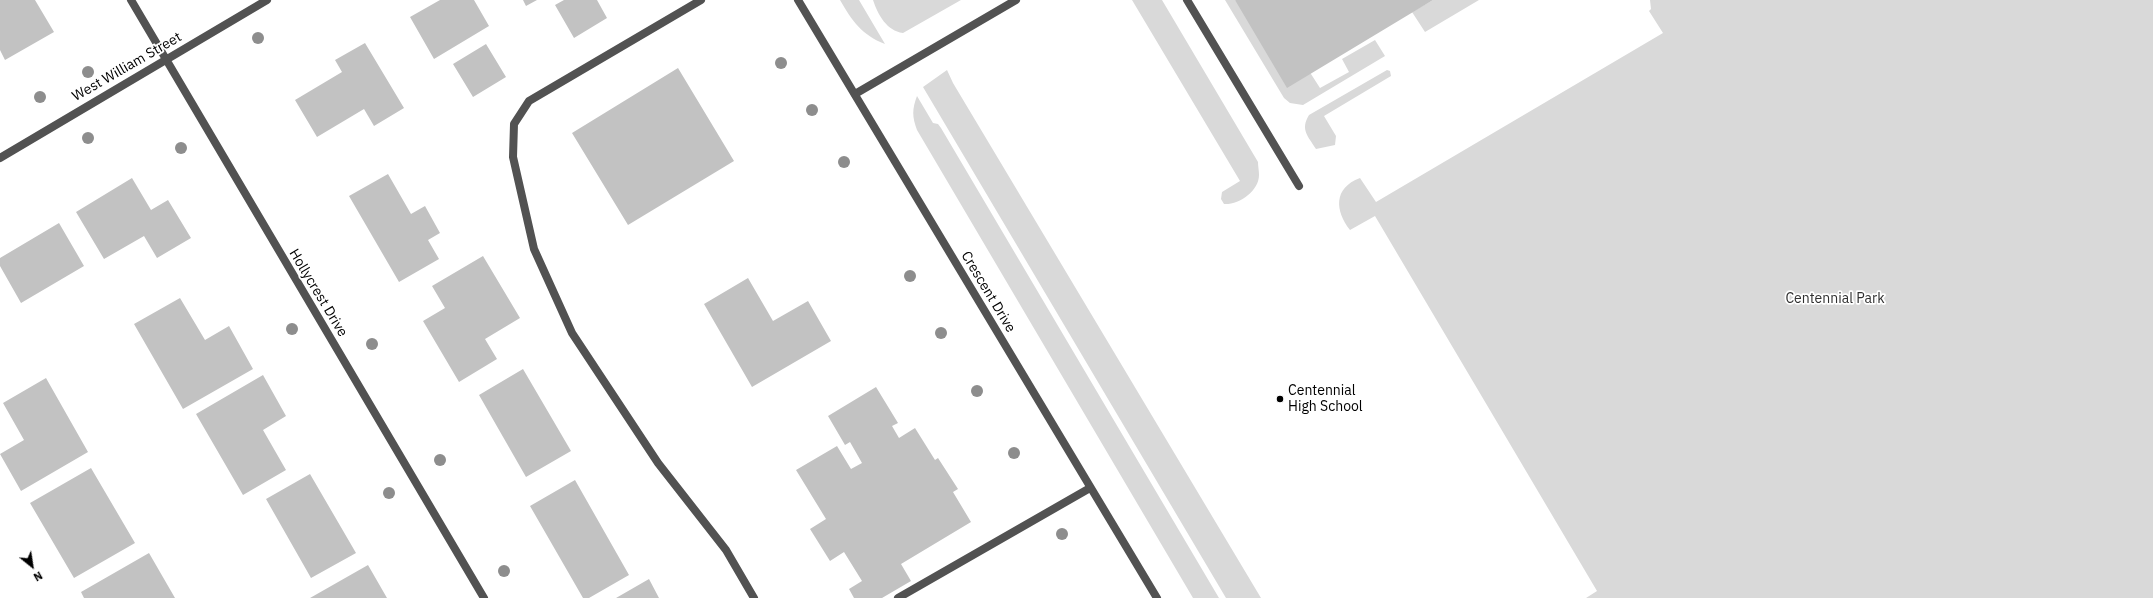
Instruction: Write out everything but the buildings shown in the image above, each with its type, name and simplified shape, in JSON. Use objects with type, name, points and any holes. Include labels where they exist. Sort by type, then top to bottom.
[{"type":"street","name":"Hollycrest Drive","points":[[131,0],[484,598]]},
{"type":"street","name":"West William Street","points":[[0,158],[267,0]]},
{"type":"street","points":[[701,0],[529,101],[514,124],[513,157],[534,249],[572,333],[658,463],[726,550],[754,598]]},
{"type":"street","name":"Crescent Drive","points":[[798,0],[1157,598]]},
{"type":"street","points":[[855,94],[1016,0]]},
{"type":"street","points":[[1187,0],[1299,186]]},
{"type":"street","points":[[898,598],[1090,488]]},
{"type":"green space","points":[[840,0],[859,0],[885,44],[864,32],[853,21]]},
{"type":"green space","points":[[873,0],[961,0],[903,33],[897,32],[888,26],[880,17]]},
{"type":"green space","points":[[1132,0],[1162,0],[1258,162],[1259,175],[1256,186],[1247,196],[1242,199],[1230,204],[1224,204],[1221,199],[1222,192],[1240,181]]},
{"type":"green space","points":[[1225,0],[1235,0],[1311,74],[1320,88],[1349,72],[1342,59],[1375,40],[1385,56],[1303,105],[1290,103],[1284,98]]},
{"type":"green space","points":[[1433,0],[1479,0],[1425,32],[1412,12]]},
{"type":"green space","name":"Centennial Park","points":[[1650,0],[2153,0],[2153,598],[1586,598],[1597,591],[1375,216],[1350,230],[1341,215],[1339,201],[1345,188],[1351,182],[1360,178],[1376,202],[1663,33],[1649,11],[1651,9]]},
{"type":"green space","points":[[947,70],[953,83],[1261,598],[1226,598],[923,87]]},
{"type":"green space","points":[[1387,70],[1390,71],[1391,76],[1324,116],[1336,136],[1335,145],[1316,149],[1305,129],[1306,120],[1309,115]]},
{"type":"green space","points":[[917,96],[933,123],[938,124],[941,128],[1219,598],[1193,598],[917,130],[913,113]]},
{"type":"place","name":"Centennial High School","points":[[1280,399]]}]
